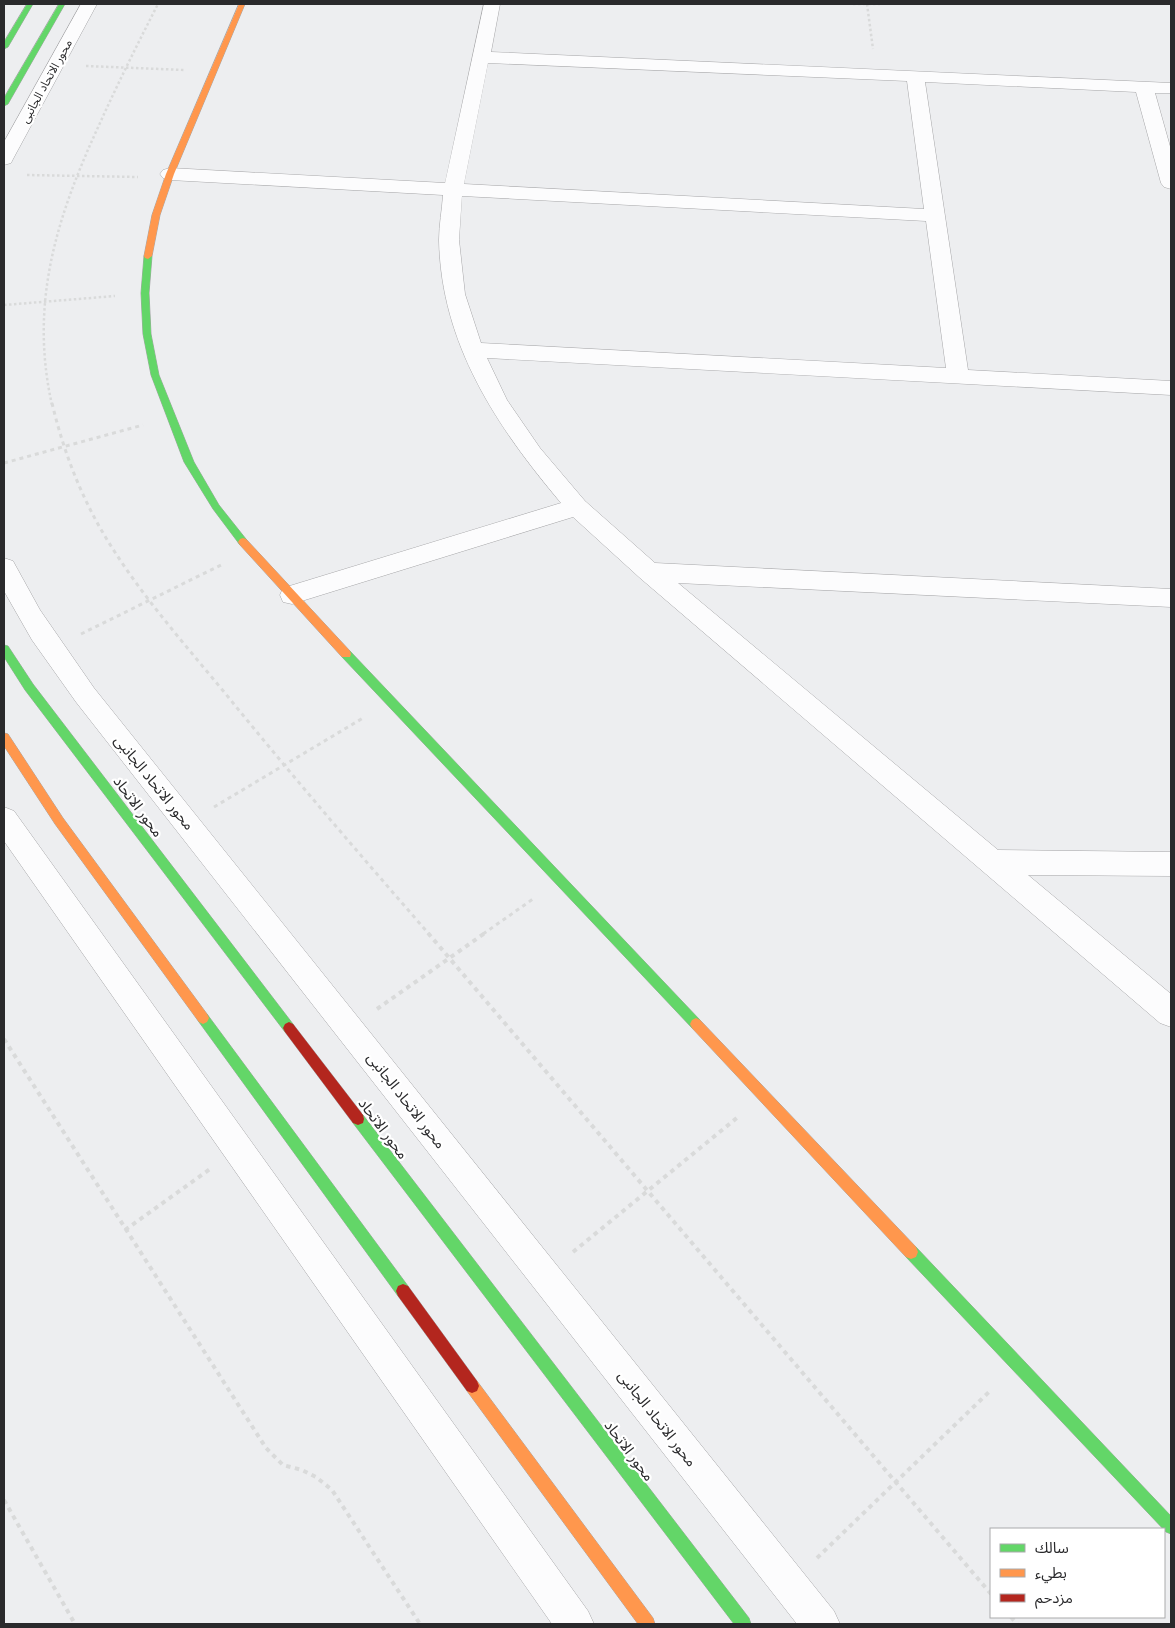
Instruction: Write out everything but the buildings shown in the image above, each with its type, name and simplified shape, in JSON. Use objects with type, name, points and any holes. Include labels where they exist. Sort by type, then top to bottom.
[{"type":"street","points":[[4,47],[30,4]]},
{"type":"street","points":[[4,104],[62,4]]},
{"type":"street","name":"محور الاتحاد الجانبى","points":[[4,159],[89,4]]},
{"type":"street","points":[[242,4],[169,176],[156,215],[148,253],[145,293],[147,334],[155,375],[170,417],[194,469],[216,507],[250,552],[1171,1527]]},
{"type":"street","points":[[492,4],[453,189],[449,240],[455,294],[472,350],[502,409],[532,454],[577,507],[648,572],[1171,1013]]},
{"type":"street","points":[[481,57],[1171,88]]},
{"type":"street","points":[[915,76],[958,376]]},
{"type":"street","points":[[1144,87],[1171,183]]},
{"type":"street","points":[[169,176],[453,189],[935,216]]},
{"type":"street","points":[[472,350],[1171,388]]},
{"type":"street","points":[[292,595],[577,507]]},
{"type":"street","name":"محور الاتحاد الجانبى","points":[[4,567],[28,613],[51,649],[85,695],[821,1624]]},
{"type":"street","points":[[648,572],[1171,598]]},
{"type":"street","name":"محور الاتحاد","points":[[4,649],[29,687],[743,1624]]},
{"type":"street","points":[[4,737],[59,821],[647,1624]]},
{"type":"street","points":[[4,819],[575,1624]]},
{"type":"street","points":[[992,862],[1171,864]]},
{"type":"path","points":[[158,4],[75,176],[58,221],[48,264],[44,302],[44,352],[51,399],[64,447],[79,486],[109,544],[149,601],[284,766],[450,958],[990,1593]]},
{"type":"path","points":[[853,4],[880,4]]},
{"type":"path","points":[[867,4],[876,74]]},
{"type":"path","points":[[55,64],[214,71]]},
{"type":"path","points":[[22,175],[169,176]]},
{"type":"path","points":[[4,305],[145,293]]},
{"type":"path","points":[[4,463],[170,417]]},
{"type":"path","points":[[51,649],[250,552]]},
{"type":"path","points":[[188,823],[391,701]]},
{"type":"path","points":[[350,1028],[560,880]]},
{"type":"path","points":[[4,1039],[266,1448],[283,1465],[302,1470],[316,1477],[332,1490],[420,1624]]},
{"type":"path","points":[[545,1275],[764,1096]]},
{"type":"path","points":[[126,1230],[237,1149]]},
{"type":"path","points":[[790,1584],[1018,1364]]},
{"type":"path","points":[[4,1500],[75,1624]]},
{"type":"traffic: fast","points":[[4,47],[30,4]]},
{"type":"traffic: fast","points":[[4,104],[62,4]]},
{"type":"traffic: fast","points":[[148,256],[145,293],[147,334],[155,375],[189,462],[216,507],[243,542]]},
{"type":"traffic: fast","points":[[4,649],[29,687],[289,1028]]},
{"type":"traffic: fast","points":[[346,654],[696,1024]]},
{"type":"traffic: fast","points":[[203,1018],[403,1291]]},
{"type":"traffic: fast","points":[[358,1119],[743,1624]]},
{"type":"traffic: fast","points":[[911,1252],[1171,1527]]},
{"type":"traffic: slow","points":[[148,256],[156,215],[170,174],[242,4]]},
{"type":"traffic: slow","points":[[243,542],[346,654]]},
{"type":"traffic: slow","points":[[4,737],[59,821],[203,1018]]},
{"type":"traffic: slow","points":[[696,1024],[911,1252]]},
{"type":"traffic: slow","points":[[472,1386],[647,1624]]},
{"type":"traffic: jam","points":[[289,1028],[358,1119]]},
{"type":"traffic: jam","points":[[403,1291],[472,1386]]}]
